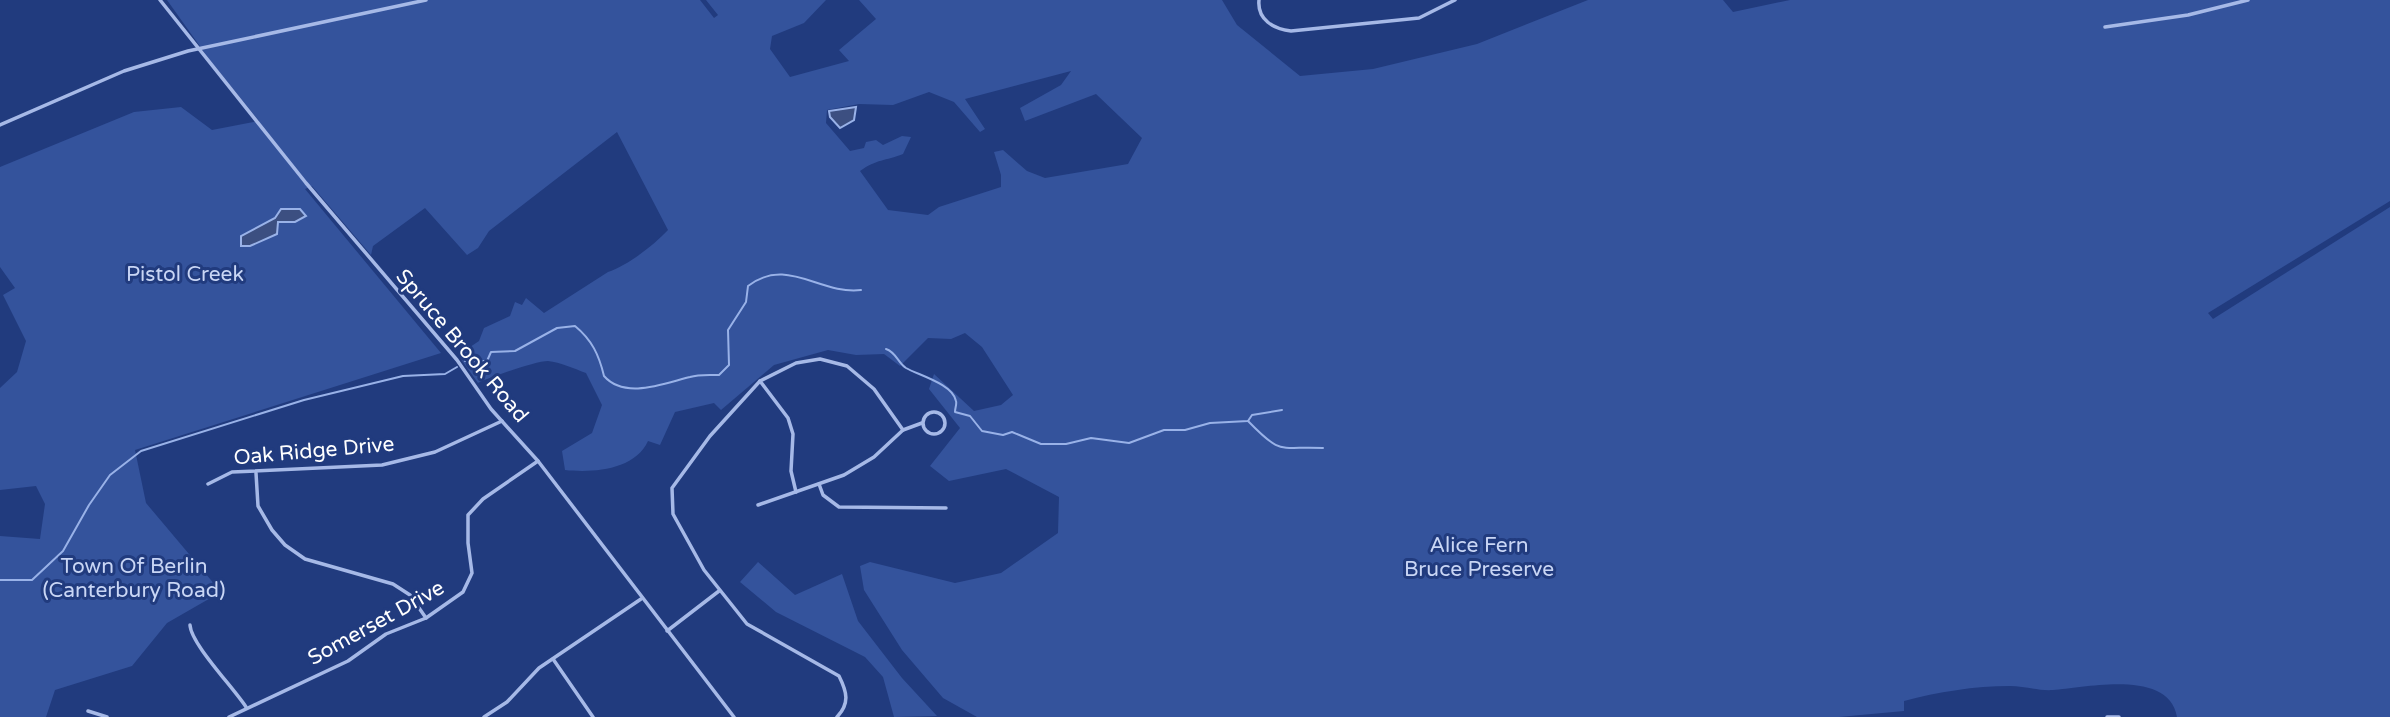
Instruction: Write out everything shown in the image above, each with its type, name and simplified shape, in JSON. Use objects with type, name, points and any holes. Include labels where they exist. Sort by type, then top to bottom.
[{"type":"street","name":"Spruce Brook Road","points":[[160,0],[197,50],[457,360],[502,421],[538,461],[734,717]]},
{"type":"street","points":[[0,125],[124,71],[248,38],[426,0]]},
{"type":"street","points":[[1259,0],[1264,18],[1276,29],[1291,30],[1419,18],[1455,0]]},
{"type":"street","points":[[2105,27],[2152,18],[2188,15],[2248,0]]},
{"type":"street","points":[[837,717],[846,707],[846,691],[839,676],[747,624],[719,591],[673,514],[672,488],[710,436],[760,381],[796,363],[820,359],[847,366],[874,389],[903,430]]},
{"type":"street","points":[[760,381],[788,418],[793,434],[791,471],[796,492]]},
{"type":"street","points":[[758,505],[820,484],[874,457],[903,430],[922,423],[925,416],[935,412],[942,415],[944,426],[934,435],[927,432],[922,423]]},
{"type":"street","name":"Oak Ridge Drive","points":[[208,484],[232,472],[382,465],[435,452],[502,421]]},
{"type":"street","name":"Somerset Drive","points":[[229,717],[348,661],[386,634],[425,618],[463,592],[472,573],[468,514],[483,499],[538,461]]},
{"type":"street","points":[[256,472],[258,506],[272,530],[285,545],[305,559],[393,584],[410,595],[425,618]]},
{"type":"street","points":[[820,484],[823,495],[839,507],[946,508]]},
{"type":"street","points":[[667,631],[719,591]]},
{"type":"street","points":[[484,717],[507,702],[539,668],[642,599]]},
{"type":"street","points":[[190,625],[192,638],[230,682],[246,707]]},
{"type":"street","points":[[553,659],[593,717]]},
{"type":"street","points":[[88,711],[107,717]]},
{"type":"street","points":[[2107,717],[2119,717]]},
{"type":"green space","points":[[167,0],[700,0],[714,18],[718,15],[706,0],[826,0],[804,23],[772,36],[770,49],[790,77],[849,61],[839,50],[876,19],[859,0],[1222,0],[1237,25],[1300,76],[1373,69],[1477,44],[1588,0],[1723,0],[1733,12],[1790,0],[2390,0],[2390,201],[2208,313],[2213,319],[2390,207],[2390,717],[2177,717],[2171,702],[2159,692],[2124,684],[2053,690],[2010,686],[1970,688],[1904,701],[1904,711],[1839,717],[977,717],[943,698],[902,650],[864,590],[860,566],[870,562],[955,583],[1001,573],[1058,533],[1059,497],[1006,469],[949,481],[930,466],[960,428],[929,389],[934,374],[974,411],[1001,405],[1013,395],[982,347],[965,333],[951,339],[928,338],[900,366],[884,354],[856,355],[828,350],[774,365],[721,410],[714,403],[675,412],[660,445],[648,441],[642,451],[623,464],[588,471],[565,470],[562,451],[592,433],[602,405],[586,373],[548,361],[478,383],[458,355],[479,341],[484,328],[510,316],[515,302],[522,305],[526,298],[544,313],[608,272],[632,260],[668,230],[617,132],[489,231],[478,248],[467,255],[425,208],[373,246],[371,255],[312,186],[305,189],[441,353],[135,450],[146,503],[221,592],[167,623],[132,666],[55,690],[46,717],[0,717],[0,536],[40,539],[45,504],[36,486],[0,490],[0,388],[17,372],[26,341],[3,295],[15,288],[0,267],[0,167],[134,112],[181,107],[212,130],[259,121],[209,59]],"holes":[[[1071,71],[1061,85],[1020,108],[1025,121],[1096,94],[1142,138],[1128,164],[1045,178],[1027,171],[1003,150],[994,152],[1001,175],[1001,187],[939,207],[928,215],[888,210],[860,171],[876,162],[903,154],[911,137],[902,136],[883,145],[876,140],[866,142],[864,148],[850,151],[826,123],[827,110],[859,104],[893,105],[929,92],[954,102],[980,132],[985,129],[965,99]]]},
{"type":"green space","points":[[758,562],[795,595],[842,574],[858,621],[902,678],[937,716],[894,717],[883,677],[865,657],[776,612],[740,582]]},
{"type":"shaded area","points":[[856,107],[854,120],[840,128],[830,117],[829,111]]},
{"type":"shaded area","points":[[281,209],[300,209],[306,216],[295,222],[278,222],[277,234],[250,246],[241,246],[241,236],[275,218]]},
{"type":"waterway","points":[[465,361],[487,361],[491,352],[515,351],[557,328],[575,326],[594,348],[604,376],[623,387],[646,388],[697,375],[719,375],[729,365],[728,330],[746,302],[748,286],[762,278],[790,275],[846,290],[861,290]]},
{"type":"waterway","points":[[886,349],[906,368],[949,390],[956,401],[955,412],[970,416],[982,431],[1003,435],[1012,432],[1041,444],[1066,444],[1091,438],[1129,443],[1164,430],[1185,430],[1210,423],[1248,421],[1252,415],[1282,410]]},
{"type":"waterway","points":[[0,580],[32,580],[63,551],[110,475],[141,451],[304,400],[403,376],[445,374],[457,367]]},
{"type":"waterway","points":[[1248,421],[1268,440],[1281,447],[1323,448]]},
{"type":"park label","name":"Pistol Creek","points":[[185,274]]},
{"type":"park label","name":"Alice Fern Bruce Preserve","points":[[1479,557]]},
{"type":"park label","name":"Town Of Berlin (Canterbury Road)","points":[[134,578]]}]
